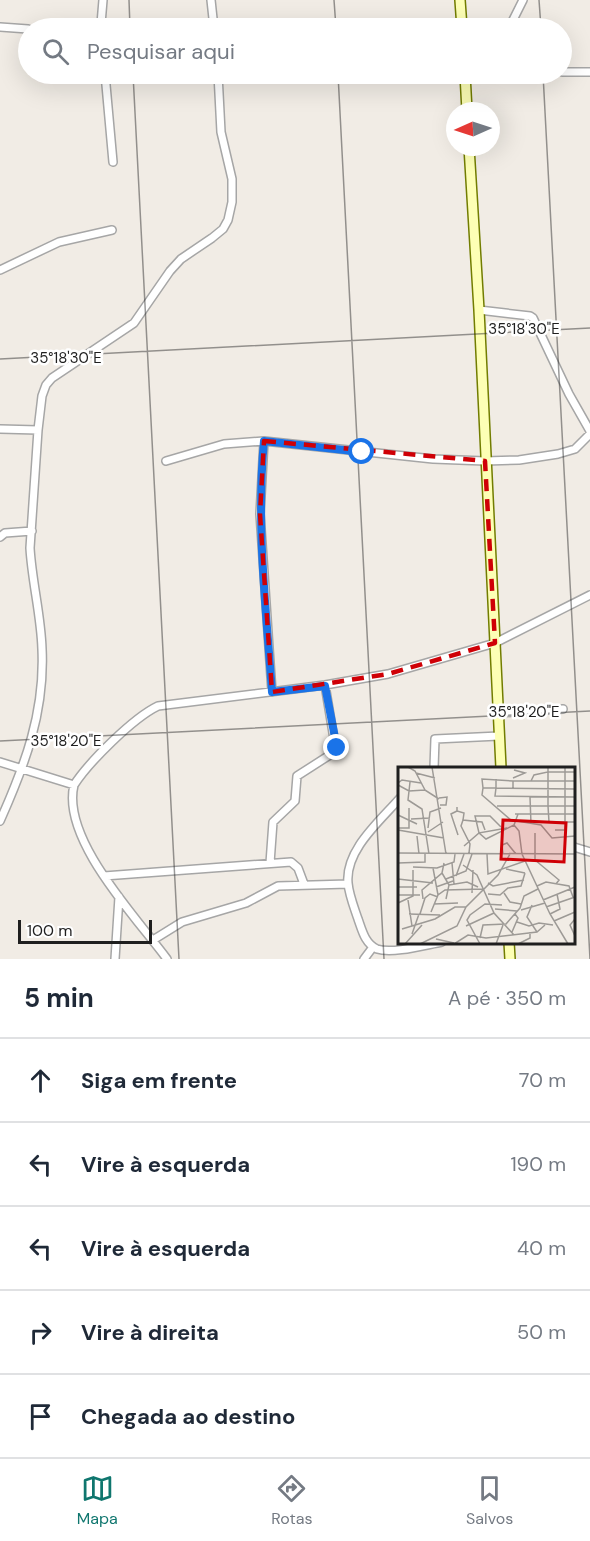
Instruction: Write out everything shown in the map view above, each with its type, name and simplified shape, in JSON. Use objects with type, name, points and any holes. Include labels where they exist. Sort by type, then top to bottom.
[{"type":"main road","points":[[460,0],[461,18]]},
{"type":"main road","points":[[466,84],[467,102]]},
{"type":"main road","points":[[470,156],[501,767]]},
{"type":"main road","points":[[509,944],[510,959]]},
{"type":"street","points":[[102,18],[103,0]]},
{"type":"street","points":[[211,0],[213,18]]},
{"type":"street","points":[[514,18],[523,0]]},
{"type":"street","points":[[0,27],[18,28]]},
{"type":"street","points":[[572,72],[590,72]]},
{"type":"street","points":[[106,84],[113,162]]},
{"type":"street","points":[[0,821],[23,769],[39,708],[42,681],[42,648],[31,567],[38,430],[42,396],[46,385],[52,378],[134,323],[170,270],[181,259],[223,229],[228,220],[232,202],[232,180],[221,132],[219,84]]},
{"type":"street","points":[[0,270],[59,242],[112,230]]},
{"type":"street","points":[[166,461],[224,444],[264,441],[421,458],[485,461],[537,458],[575,449],[590,433],[533,318],[479,310]]},
{"type":"street","points":[[0,429],[38,430]]},
{"type":"street","points":[[264,441],[260,514],[272,692]]},
{"type":"street","points":[[0,537],[5,533],[32,531]]},
{"type":"street","points":[[167,959],[104,876],[87,848],[72,807],[75,785],[94,760],[136,720],[158,706],[325,686],[388,674],[495,644],[590,595]]},
{"type":"street","points":[[270,863],[273,822],[295,801],[297,776],[336,752],[325,686]]},
{"type":"street","points":[[499,713],[563,709]]},
{"type":"street","points":[[434,767],[435,739],[499,736]]},
{"type":"street","points":[[0,762],[75,785]]},
{"type":"street","points":[[398,799],[356,851],[348,873],[348,884],[352,902],[367,941],[373,947],[388,950],[428,944]]},
{"type":"street","points":[[575,848],[590,852]]},
{"type":"street","points":[[104,876],[291,862],[298,868],[304,884]]},
{"type":"street","points":[[153,940],[182,922],[246,903],[278,886],[348,884]]},
{"type":"street","points":[[115,959],[119,897]]},
{"type":"street","points":[[364,959],[373,947]]},
{"type":"highlighted area","points":[[264,441],[485,461],[495,643],[388,674],[272,692],[260,514]]},
{"type":"route","points":[[337,748],[325,686],[272,692],[260,514],[264,441],[362,452]]}]
